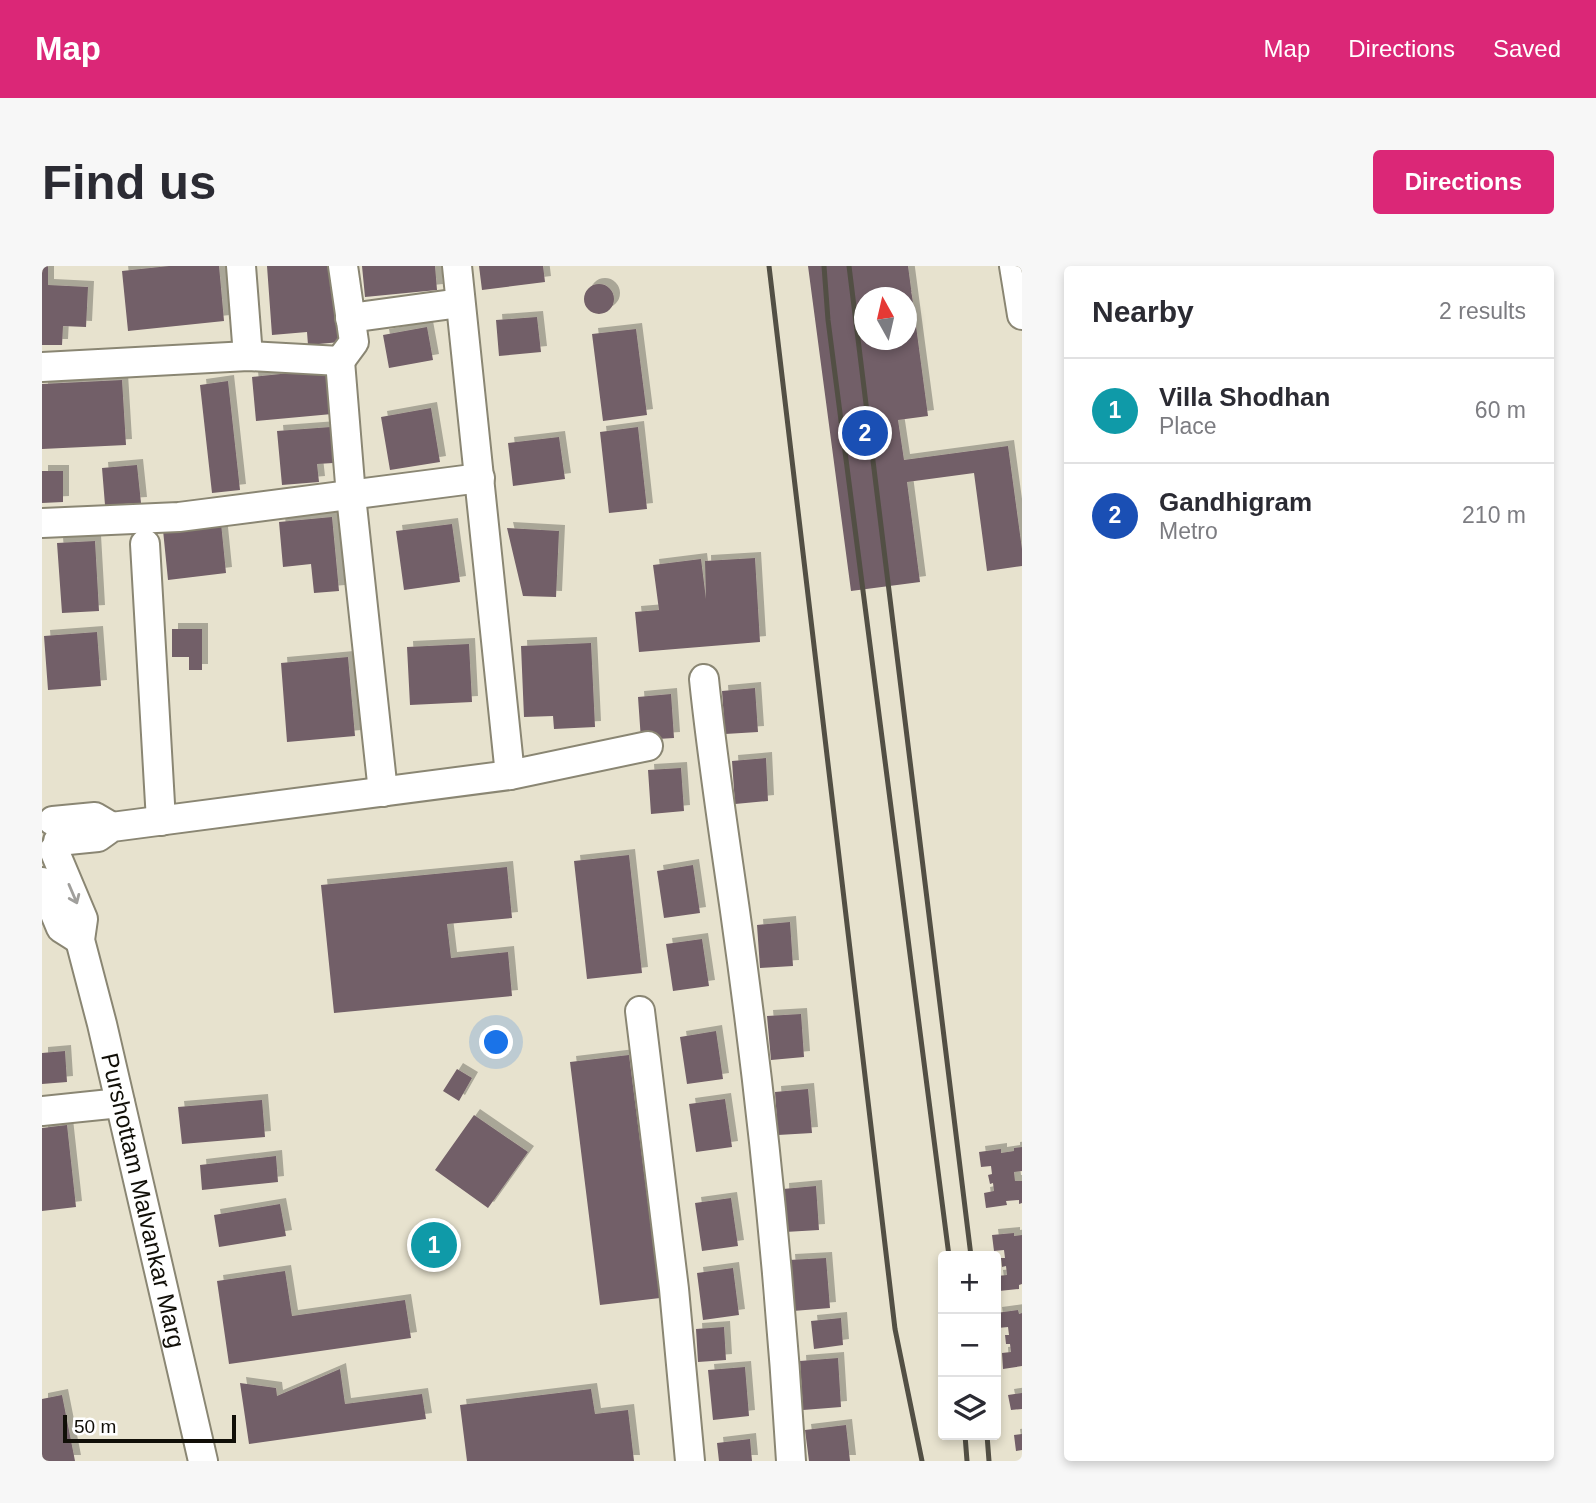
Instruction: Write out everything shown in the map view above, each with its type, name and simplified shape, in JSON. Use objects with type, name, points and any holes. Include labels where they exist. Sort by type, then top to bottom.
[{"type":"street","points":[[240,266],[248,356]]},
{"type":"street","points":[[343,266],[354,342],[340,360],[351,496],[383,792]]},
{"type":"street","points":[[457,266],[510,775]]},
{"type":"street","points":[[1014,266],[1022,315]]},
{"type":"street","points":[[350,318],[460,303]]},
{"type":"street","points":[[42,367],[248,356],[340,360]]},
{"type":"street","points":[[42,523],[179,517],[480,478]]},
{"type":"street","points":[[145,544],[161,821]]},
{"type":"street","points":[[704,679],[774,1234],[790,1461]]},
{"type":"street","points":[[50,837],[95,817],[112,827],[161,821],[510,775],[648,746]]},
{"type":"street","name":"Purshottam Malvankar Marg","points":[[50,837],[83,919],[80,940],[204,1461]]},
{"type":"street","points":[[42,882],[61,928],[80,940]]},
{"type":"street","points":[[640,1012],[674,1289],[690,1461]]},
{"type":"street","points":[[42,1111],[120,1103]]},
{"type":"building","points":[[42,266],[48,266],[48,285],[88,287],[86,327],[63,326],[62,345],[42,345]]},
{"type":"building","points":[[169,266],[219,266],[224,321],[128,331],[122,271]]},
{"type":"building","points":[[267,266],[335,266],[340,342],[308,345],[307,332],[272,335]]},
{"type":"building","points":[[362,266],[435,266],[437,290],[365,297]]},
{"type":"building","points":[[479,266],[543,266],[545,282],[482,290]]},
{"type":"building","points":[[808,266],[908,266],[911,287],[854,287],[854,350],[917,350],[917,334],[928,416],[898,420],[904,460],[1008,446],[1022,566],[987,571],[974,473],[907,482],[920,582],[851,591]]},
{"type":"building","points":[[599,284],[605,285],[613,293],[613,305],[605,313],[599,314],[593,313],[585,305],[584,299],[585,293],[593,285]]},
{"type":"building","points":[[537,317],[541,352],[499,356],[496,320]]},
{"type":"building","points":[[427,327],[433,360],[389,368],[383,335]]},
{"type":"building","points":[[636,329],[647,415],[603,421],[592,334]]},
{"type":"building","points":[[328,369],[332,414],[256,421],[252,377]]},
{"type":"building","points":[[122,380],[126,445],[42,449],[42,384]]},
{"type":"building","points":[[228,381],[240,490],[212,493],[200,385]]},
{"type":"building","points":[[431,408],[440,462],[390,470],[381,417]]},
{"type":"building","points":[[331,427],[333,463],[317,464],[319,482],[282,485],[277,431]]},
{"type":"building","points":[[638,427],[647,509],[609,513],[600,432]]},
{"type":"building","points":[[559,437],[565,479],[513,486],[508,443]]},
{"type":"building","points":[[137,465],[141,503],[105,505],[102,468]]},
{"type":"building","points":[[42,471],[63,471],[63,502],[42,503]]},
{"type":"building","points":[[332,517],[339,591],[314,593],[311,564],[283,567],[279,522]]},
{"type":"building","points":[[221,523],[226,573],[168,580],[163,530]]},
{"type":"building","points":[[452,524],[460,582],[404,590],[396,531]]},
{"type":"building","points":[[507,528],[559,531],[556,597],[523,596]]},
{"type":"building","points":[[95,541],[99,611],[62,613],[57,543]]},
{"type":"building","points":[[755,558],[760,642],[639,652],[635,612],[659,610],[653,565],[701,559],[706,599],[705,561]]},
{"type":"building","points":[[172,629],[202,629],[202,670],[189,670],[189,657],[172,657]]},
{"type":"building","points":[[97,632],[101,686],[48,690],[44,636]]},
{"type":"building","points":[[591,643],[595,727],[554,729],[553,716],[524,717],[521,646]]},
{"type":"building","points":[[469,644],[472,702],[410,705],[407,647]]},
{"type":"building","points":[[348,657],[355,736],[287,742],[281,663]]},
{"type":"building","points":[[755,688],[758,732],[725,734],[722,691]]},
{"type":"building","points":[[671,694],[674,738],[641,740],[638,697]]},
{"type":"building","points":[[766,758],[768,801],[735,804],[732,761]]},
{"type":"building","points":[[681,768],[684,811],[651,814],[648,770]]},
{"type":"building","points":[[629,855],[642,973],[587,979],[574,861]]},
{"type":"building","points":[[693,865],[700,913],[664,918],[657,871]]},
{"type":"building","points":[[507,867],[512,918],[447,924],[451,958],[508,952],[512,996],[334,1013],[321,885]]},
{"type":"building","points":[[790,922],[793,966],[760,968],[757,925]]},
{"type":"building","points":[[702,939],[709,986],[673,991],[666,944]]},
{"type":"building","points":[[801,1014],[804,1057],[771,1060],[767,1016]]},
{"type":"building","points":[[716,1031],[723,1079],[687,1084],[680,1037]]},
{"type":"building","points":[[65,1051],[67,1082],[42,1084],[42,1053]]},
{"type":"building","points":[[629,1055],[660,1298],[600,1305],[570,1062]]},
{"type":"building","points":[[457,1069],[472,1078],[459,1101],[443,1091]]},
{"type":"building","points":[[808,1089],[812,1133],[778,1135],[775,1092]]},
{"type":"building","points":[[725,1099],[732,1147],[696,1152],[689,1104]]},
{"type":"building","points":[[262,1100],[265,1137],[182,1144],[178,1107]]},
{"type":"building","points":[[474,1115],[528,1152],[488,1208],[435,1170]]},
{"type":"building","points":[[67,1125],[76,1207],[42,1211],[42,1128]]},
{"type":"building","points":[[1022,1147],[1022,1171],[1014,1172],[1015,1181],[1022,1181],[1022,1203],[1019,1204],[1019,1200],[1006,1201],[1007,1205],[986,1208],[984,1193],[994,1191],[988,1175],[992,1174],[991,1166],[981,1167],[979,1152],[1001,1149],[1001,1153]]},
{"type":"building","points":[[276,1156],[278,1182],[202,1190],[200,1165]]},
{"type":"building","points":[[816,1186],[819,1230],[785,1232],[783,1189]]},
{"type":"building","points":[[731,1198],[738,1246],[702,1251],[695,1203]]},
{"type":"building","points":[[280,1204],[286,1236],[219,1247],[214,1215]]},
{"type":"building","points":[[992,1235],[1022,1235],[1022,1284],[1019,1289],[1001,1291],[1001,1276],[1007,1275],[1006,1266],[1002,1267],[1004,1250],[994,1251]]},
{"type":"building","points":[[826,1258],[830,1308],[793,1311],[789,1260]]},
{"type":"building","points":[[733,1268],[739,1315],[703,1320],[697,1273]]},
{"type":"building","points":[[285,1271],[292,1316],[405,1300],[411,1338],[229,1364],[217,1281]]},
{"type":"building","points":[[1018,1310],[1019,1314],[1022,1313],[1022,1366],[1003,1369],[1002,1353],[1011,1352],[1010,1344],[1006,1344],[1008,1327],[1001,1328],[1001,1312]]},
{"type":"building","points":[[841,1318],[843,1345],[814,1349],[811,1321]]},
{"type":"building","points":[[724,1327],[726,1360],[698,1362],[696,1329]]},
{"type":"building","points":[[838,1358],[841,1407],[803,1410],[800,1361]]},
{"type":"building","points":[[745,1367],[749,1416],[713,1420],[708,1370]]},
{"type":"building","points":[[340,1369],[345,1404],[422,1394],[426,1419],[249,1444],[240,1383],[276,1388],[277,1396]]},
{"type":"building","points":[[591,1389],[595,1414],[628,1410],[634,1461],[467,1461],[460,1405]]},
{"type":"building","points":[[1022,1393],[1022,1409],[1011,1410],[1008,1395]]},
{"type":"building","points":[[62,1395],[75,1461],[42,1461],[42,1399]]},
{"type":"building","points":[[846,1425],[850,1461],[809,1461],[805,1430]]},
{"type":"building","points":[[1022,1434],[1022,1450],[1016,1451],[1014,1435]]},
{"type":"building","points":[[750,1439],[752,1461],[719,1461],[717,1443]]},
{"type":"railway","points":[[769,266],[895,1329],[922,1461]]},
{"type":"railway","points":[[824,266],[828,320],[948,1251]]},
{"type":"railway","points":[[849,266],[970,1251]]},
{"type":"railway","points":[[965,1440],[967,1461]]},
{"type":"railway","points":[[987,1440],[989,1461]]},
{"type":"place","name":"Gandhigram","points":[[865,433]]},
{"type":"place","name":"Villa Shodhan","points":[[434,1245]]}]
